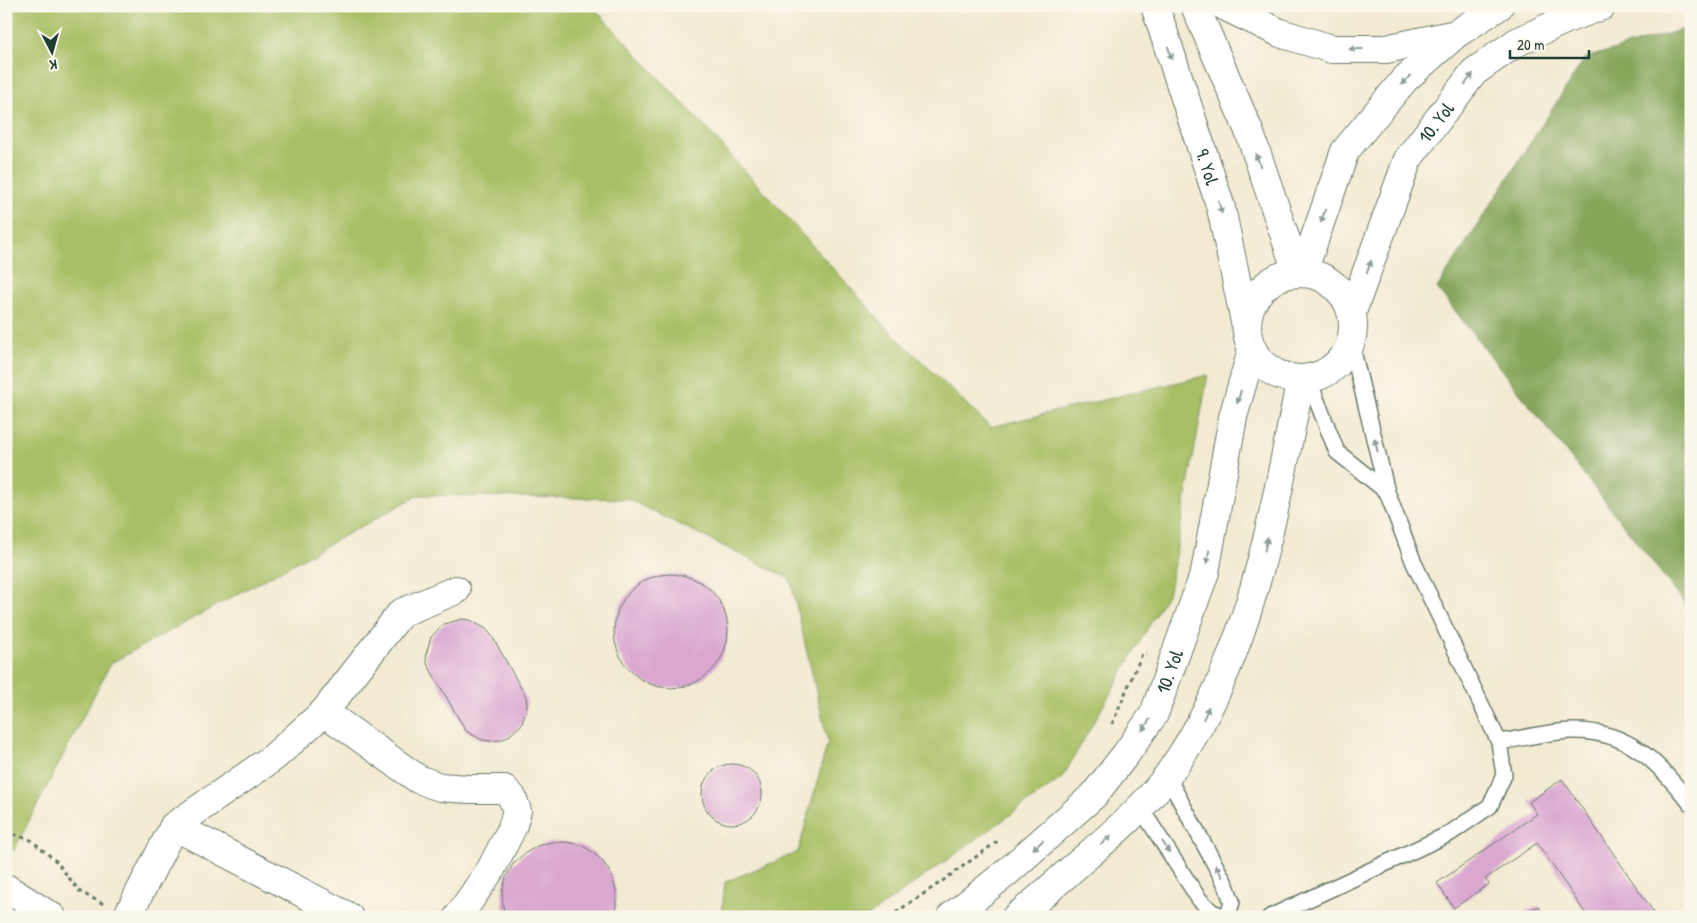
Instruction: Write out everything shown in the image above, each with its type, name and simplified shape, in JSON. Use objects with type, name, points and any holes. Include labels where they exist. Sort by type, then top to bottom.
[{"type":"street","name":"9. Yol","points":[[1155,6],[1221,208],[1249,340]]},
{"type":"street","points":[[1195,6],[1249,131],[1300,272]]},
{"type":"street","points":[[1224,6],[1280,33],[1332,49],[1386,49],[1456,34]]},
{"type":"street","points":[[1300,272],[1345,151],[1406,79],[1456,34],[1498,6]]},
{"type":"street","name":"10. Yol","points":[[1352,312],[1408,158],[1474,72],[1517,42],[1569,18],[1602,6]]},
{"type":"street","name":"10. Yol","points":[[951,917],[1006,873],[1094,796],[1154,714],[1205,572],[1249,340],[1247,314],[1254,298],[1265,284],[1280,276],[1300,272],[1320,276],[1334,284],[1345,297],[1352,312],[1354,328],[1351,343],[1344,356],[1334,367],[1322,374],[1305,378]]},
{"type":"street","points":[[1016,917],[1125,823],[1167,776],[1201,724],[1235,645],[1264,555],[1305,378],[1286,377],[1272,371],[1261,362],[1249,340]]},
{"type":"street","points":[[127,917],[174,826],[274,757],[324,712],[401,613],[456,590]]},
{"type":"street","points":[[324,712],[418,779],[440,787],[468,790],[504,789],[512,797],[517,811],[512,828],[491,868],[458,917]]},
{"type":"street","points":[[174,826],[349,917]]},
{"type":"street","points":[[6,888],[52,917]]},
{"type":"lane","points":[[1270,917],[1449,834],[1490,806],[1504,775],[1499,742],[1414,563],[1387,492],[1351,343]]},
{"type":"lane","points":[[1305,378],[1337,452],[1387,492]]},
{"type":"lane","points":[[1499,742],[1570,730],[1600,732],[1629,743],[1653,760],[1691,804]]},
{"type":"lane","points":[[1140,806],[1199,899],[1212,912],[1226,917],[1232,902],[1226,885],[1167,776]]},
{"type":"path","points":[[1109,730],[1142,654],[1178,647]]},
{"type":"path","points":[[6,832],[31,840],[56,861],[80,892],[127,917]]},
{"type":"path","points":[[890,917],[1004,837]]},
{"type":"green space","points":[[24,6],[592,6],[706,128],[887,328],[990,427],[1208,375],[1169,591],[1062,778],[867,917],[721,917],[725,882],[798,852],[828,742],[790,579],[628,499],[419,495],[111,663],[14,850],[6,846],[6,8]]},
{"type":"green space","points":[[1691,27],[1691,611],[1437,288],[1585,58]]},
{"type":"building","points":[[671,574],[693,578],[711,591],[724,609],[728,631],[724,653],[711,671],[693,684],[671,688],[649,684],[631,671],[618,653],[614,631],[618,609],[631,591],[649,578]]},
{"type":"building","points":[[462,619],[470,620],[486,629],[492,636],[526,697],[527,706],[522,724],[509,736],[501,740],[482,740],[466,731],[427,664],[426,654],[431,637],[444,624]]},
{"type":"building","points":[[726,764],[738,764],[749,769],[757,777],[762,788],[760,806],[749,819],[738,824],[726,824],[715,819],[707,811],[702,800],[702,788],[707,777],[715,769]]},
{"type":"building","points":[[1562,779],[1657,917],[1588,917],[1537,843],[1485,879],[1489,884],[1454,908],[1437,883],[1537,814],[1529,802]]},
{"type":"building","points":[[551,842],[581,845],[594,853],[604,863],[612,876],[616,891],[616,906],[613,917],[505,917],[502,892],[506,877],[513,864],[537,846]]},
{"type":"building","points":[[1539,906],[1543,917],[1513,917]]}]
